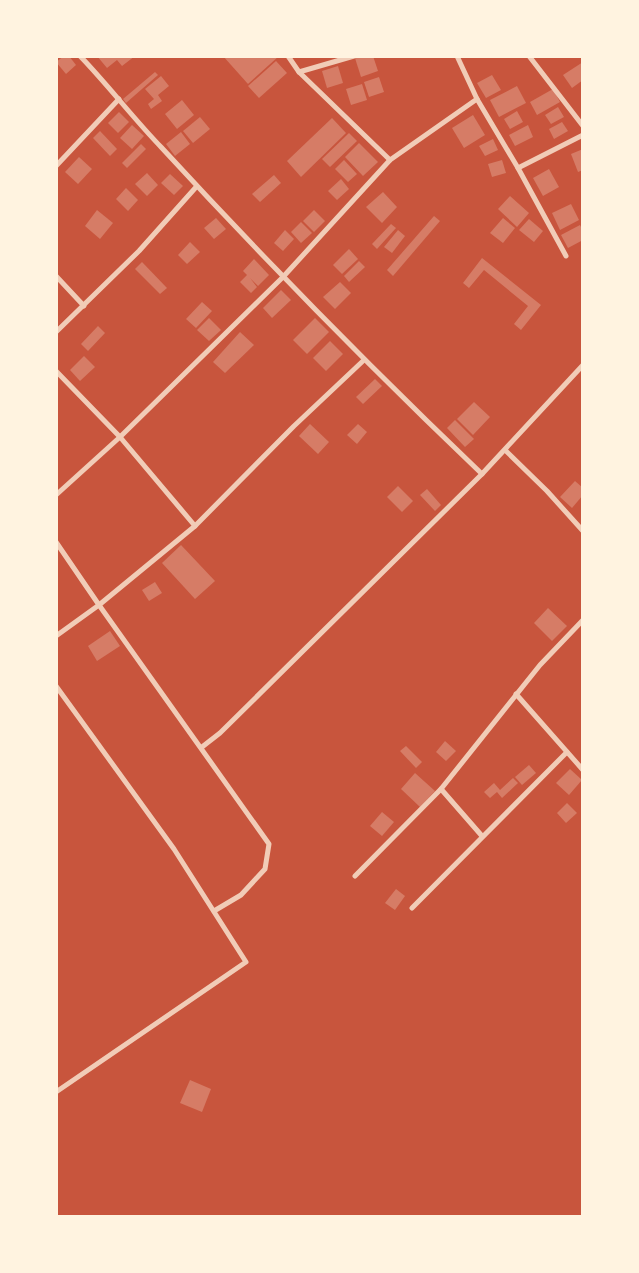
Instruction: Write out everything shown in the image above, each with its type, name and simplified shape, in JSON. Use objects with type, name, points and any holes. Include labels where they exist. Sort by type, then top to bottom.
[{"type":"street","points":[[80,56],[283,277],[482,474]]},
{"type":"street","points":[[288,56],[299,72],[390,160]]},
{"type":"street","points":[[299,72],[354,56]]},
{"type":"street","points":[[457,56],[477,99],[566,256]]},
{"type":"street","points":[[529,56],[583,126]]},
{"type":"street","points":[[56,166],[119,99]]},
{"type":"street","points":[[56,495],[120,437],[283,277],[390,160],[477,99]]},
{"type":"street","points":[[518,168],[583,135]]},
{"type":"street","points":[[56,332],[139,251],[197,186]]},
{"type":"street","points":[[56,276],[84,306]]},
{"type":"street","points":[[56,636],[195,526],[364,360]]},
{"type":"street","points":[[202,747],[220,733],[482,474],[583,365]]},
{"type":"street","points":[[56,371],[120,437],[195,526]]},
{"type":"street","points":[[505,450],[583,531]]},
{"type":"street","points":[[56,542],[269,844],[265,869],[241,895],[214,911]]},
{"type":"street","points":[[355,876],[441,789],[540,665],[583,620]]},
{"type":"street","points":[[56,686],[174,849],[246,962],[56,1092]]},
{"type":"street","points":[[516,694],[583,770]]},
{"type":"street","points":[[412,908],[567,752]]},
{"type":"street","points":[[441,789],[482,836]]},
{"type":"building","points":[[69,56],[76,65],[66,74],[56,62]]},
{"type":"building","points":[[97,56],[135,56],[122,66],[117,60],[107,68]]},
{"type":"building","points":[[223,56],[279,56],[248,84]]},
{"type":"building","points":[[373,56],[378,71],[361,77],[355,58]]},
{"type":"building","points":[[276,61],[287,73],[259,98],[248,86]]},
{"type":"building","points":[[583,62],[583,80],[572,88],[563,75]]},
{"type":"building","points":[[338,66],[343,83],[327,88],[322,71]]},
{"type":"building","points":[[155,72],[158,75],[126,103],[123,99]]},
{"type":"building","points":[[492,75],[501,90],[486,98],[477,83]]},
{"type":"building","points":[[161,76],[169,86],[158,95],[162,101],[151,109],[148,104],[154,99],[145,89]]},
{"type":"building","points":[[379,77],[384,92],[369,97],[364,82]]},
{"type":"building","points":[[362,84],[367,100],[351,105],[346,89]]},
{"type":"building","points":[[517,86],[526,103],[499,117],[490,100]]},
{"type":"building","points":[[553,89],[560,102],[537,115],[530,102]]},
{"type":"building","points":[[182,100],[194,115],[177,129],[165,114]]},
{"type":"building","points":[[558,107],[564,117],[551,124],[545,115]]},
{"type":"building","points":[[517,111],[523,122],[510,129],[504,119]]},
{"type":"building","points":[[119,112],[129,122],[118,133],[108,123]]},
{"type":"building","points":[[473,115],[485,135],[464,148],[452,128]]},
{"type":"building","points":[[200,117],[210,129],[193,143],[183,131]]},
{"type":"building","points":[[332,118],[346,133],[301,177],[287,161]]},
{"type":"building","points":[[562,122],[568,131],[554,139],[549,129]]},
{"type":"building","points":[[132,125],[144,136],[132,149],[120,138]]},
{"type":"building","points":[[528,125],[533,137],[515,146],[509,135]]},
{"type":"building","points":[[100,131],[117,149],[110,156],[93,138]]},
{"type":"building","points":[[181,132],[190,144],[175,156],[166,144]]},
{"type":"building","points":[[349,133],[357,141],[330,167],[322,159]]},
{"type":"building","points":[[493,139],[498,150],[485,156],[479,146]]},
{"type":"building","points":[[359,143],[378,162],[363,176],[345,157]]},
{"type":"building","points":[[141,144],[146,149],[127,168],[122,163]]},
{"type":"building","points":[[583,149],[583,170],[578,172],[571,154]]},
{"type":"building","points":[[79,157],[92,169],[78,184],[65,172]]},
{"type":"building","points":[[344,160],[357,174],[348,182],[335,169]]},
{"type":"building","points":[[502,160],[506,173],[492,177],[488,164]]},
{"type":"building","points":[[549,169],[559,187],[543,196],[533,178]]},
{"type":"building","points":[[147,173],[158,185],[147,196],[135,184]]},
{"type":"building","points":[[170,174],[183,186],[174,195],[161,183]]},
{"type":"building","points":[[274,175],[281,183],[260,202],[252,194]]},
{"type":"building","points":[[341,179],[349,189],[337,200],[328,191]]},
{"type":"building","points":[[126,188],[138,200],[128,211],[116,199]]},
{"type":"building","points":[[383,192],[397,207],[382,223],[366,207]]},
{"type":"building","points":[[510,196],[529,213],[517,227],[498,209]]},
{"type":"building","points":[[571,204],[579,220],[560,230],[552,213]]},
{"type":"building","points":[[97,210],[113,223],[100,239],[85,226]]},
{"type":"building","points":[[314,210],[325,221],[314,232],[303,221]]},
{"type":"building","points":[[434,216],[440,221],[393,276],[387,270]]},
{"type":"building","points":[[216,218],[226,229],[214,239],[204,228]]},
{"type":"building","points":[[503,218],[515,228],[503,243],[490,233]]},
{"type":"building","points":[[529,219],[543,231],[534,242],[519,230]]},
{"type":"building","points":[[301,222],[312,233],[301,243],[291,232]]},
{"type":"building","points":[[391,224],[396,228],[377,249],[372,244]]},
{"type":"building","points":[[580,225],[583,240],[568,248],[561,235]]},
{"type":"building","points":[[285,230],[294,239],[283,251],[274,243]]},
{"type":"building","points":[[398,230],[405,236],[392,253],[384,247]]},
{"type":"building","points":[[190,242],[200,252],[187,264],[178,255]]},
{"type":"building","points":[[349,249],[358,259],[342,274],[333,265]]},
{"type":"building","points":[[482,258],[541,305],[521,330],[514,324],[528,306],[484,270],[469,288],[463,283]]},
{"type":"building","points":[[254,259],[269,275],[258,286],[250,278],[257,287],[251,293],[240,282],[247,275],[243,271]]},
{"type":"building","points":[[359,261],[365,267],[349,282],[344,276]]},
{"type":"building","points":[[142,262],[167,288],[160,294],[135,269]]},
{"type":"building","points":[[340,282],[351,293],[335,309],[323,297]]},
{"type":"building","points":[[281,290],[291,300],[272,318],[263,308]]},
{"type":"building","points":[[202,302],[212,311],[196,328],[186,319]]},
{"type":"building","points":[[209,318],[221,330],[209,341],[197,330]]},
{"type":"building","points":[[315,318],[329,332],[307,354],[293,340]]},
{"type":"building","points":[[98,326],[105,333],[88,351],[81,344]]},
{"type":"building","points":[[240,332],[254,345],[225,373],[213,362]]},
{"type":"building","points":[[330,341],[343,354],[326,371],[313,358]]},
{"type":"building","points":[[84,356],[95,367],[80,381],[70,370]]},
{"type":"building","points":[[375,379],[382,386],[363,404],[356,397]]},
{"type":"building","points":[[474,402],[490,417],[473,435],[457,419]]},
{"type":"building","points":[[455,420],[474,439],[465,447],[447,428]]},
{"type":"building","points":[[310,424],[329,442],[318,454],[299,436]]},
{"type":"building","points":[[358,424],[367,432],[357,444],[347,435]]},
{"type":"building","points":[[575,481],[583,488],[583,495],[572,508],[560,497]]},
{"type":"building","points":[[398,486],[413,501],[402,512],[387,497]]},
{"type":"building","points":[[427,489],[441,505],[435,511],[420,495]]},
{"type":"building","points":[[181,545],[215,581],[195,599],[162,563]]},
{"type":"building","points":[[155,582],[162,593],[149,601],[142,590]]},
{"type":"building","points":[[548,608],[567,626],[552,641],[534,623]]},
{"type":"building","points":[[110,631],[120,646],[97,661],[88,646]]},
{"type":"building","points":[[445,741],[456,751],[446,761],[436,752]]},
{"type":"building","points":[[406,746],[422,762],[416,768],[400,751]]},
{"type":"building","points":[[529,765],[536,773],[522,785],[515,777]]},
{"type":"building","points":[[570,769],[582,780],[569,795],[556,783]]},
{"type":"building","points":[[415,773],[435,791],[420,807],[401,789]]},
{"type":"building","points":[[513,778],[518,783],[502,798],[497,792],[490,798],[484,792],[494,783],[500,790]]},
{"type":"building","points":[[567,803],[577,813],[566,823],[557,813]]},
{"type":"building","points":[[382,812],[394,822],[382,836],[370,826]]},
{"type":"building","points":[[396,889],[405,896],[395,910],[385,903]]},
{"type":"building","points":[[190,1080],[211,1089],[202,1112],[180,1103]]}]
